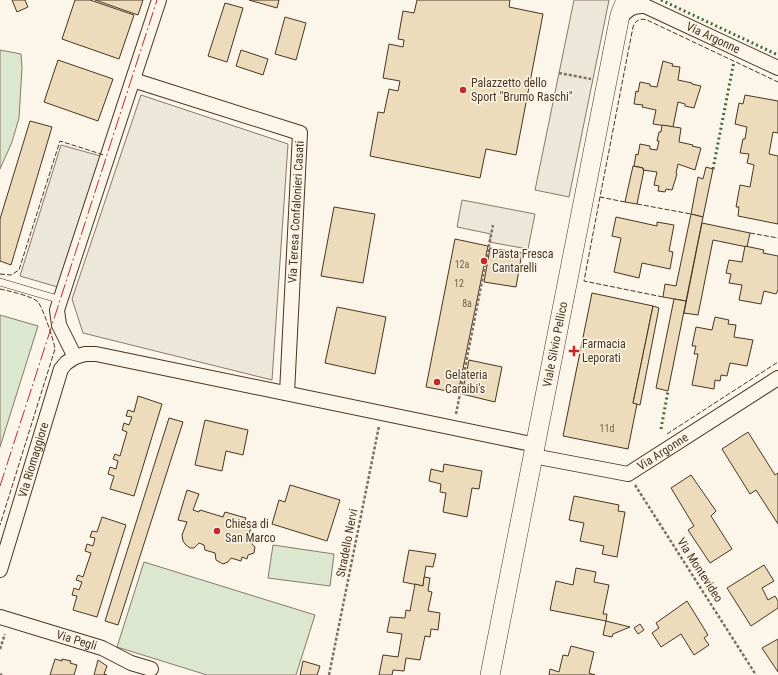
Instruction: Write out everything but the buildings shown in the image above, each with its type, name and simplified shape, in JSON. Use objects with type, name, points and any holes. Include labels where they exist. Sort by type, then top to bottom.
[{"type":"main road","name":"Viale Silvio Pellico","points":[[490,675],[621,10]]},
{"type":"street","points":[[159,0],[57,310],[59,325],[75,357],[85,354],[96,354],[287,393],[534,450]]},
{"type":"street","name":"Via Argonne","points":[[621,10],[622,16],[628,10],[643,4],[778,68]]},
{"type":"street","name":"Via Teresa Confalonieri Casati","points":[[133,80],[300,133],[287,393]]},
{"type":"street","name":"Via Riomaggiore","points":[[0,570],[61,369],[66,363],[75,357]]},
{"type":"street","name":"Via Argonne","points":[[534,450],[628,474],[778,378]]},
{"type":"street","name":"Via Pegli","points":[[0,617],[102,648],[130,663],[151,669]]},
{"type":"lane","points":[[0,282],[61,300]]},
{"type":"path","points":[[559,73],[607,82]]},
{"type":"path","points":[[455,416],[492,225]]},
{"type":"path","name":"Stradello Nervi","points":[[329,675],[381,414]]},
{"type":"path","name":"Via Montevideo","points":[[628,474],[756,675]]},
{"type":"green space","points":[[0,50],[21,54],[22,68],[19,118],[12,142],[0,169]]},
{"type":"green space","points":[[0,315],[38,326],[0,447]]},
{"type":"green space","points":[[273,545],[334,554],[330,586],[268,578]]},
{"type":"green space","points":[[144,562],[315,615],[296,675],[207,675],[117,647]]},
{"type":"shaded area","points":[[574,0],[609,0],[569,197],[535,190]]},
{"type":"shaded area","points":[[141,95],[288,144],[272,380],[83,333],[72,299]]},
{"type":"shaded area","points":[[61,145],[104,157],[61,288],[20,276]]},
{"type":"shaded area","points":[[462,200],[535,214],[528,249],[489,242],[491,234],[457,227]]},
{"type":"hedge","points":[[661,0],[778,55]]},
{"type":"hedge","points":[[713,169],[734,61]]},
{"type":"hedge","points":[[661,429],[668,391]]},
{"type":"fence","points":[[625,202],[600,197],[633,27],[637,21],[640,19],[647,20],[778,82]]},
{"type":"fence","points":[[0,274],[11,275],[19,270],[60,141],[104,155]]},
{"type":"fence","points":[[600,197],[584,281],[663,297]]},
{"type":"fence","points":[[637,204],[691,214]]},
{"type":"fence","points":[[750,233],[778,238]]},
{"type":"fence","points":[[0,289],[26,296],[38,302],[43,311],[55,349],[0,525]]},
{"type":"fence","points":[[667,434],[778,362]]},
{"type":"power","points":[[0,486],[157,0]]},
{"type":"place","name":"Palazzetto dello Sport \"Brumo Raschi\"","points":[[463,90]]},
{"type":"place","name":"Pasta Fresca Cantarelli","points":[[484,261]]},
{"type":"place","name":"Farmacia Leporati","points":[[574,351]]},
{"type":"place","name":"Gelateria Caraibi's","points":[[437,382]]},
{"type":"place","name":"Chiesa di San Marco","points":[[217,531]]}]
